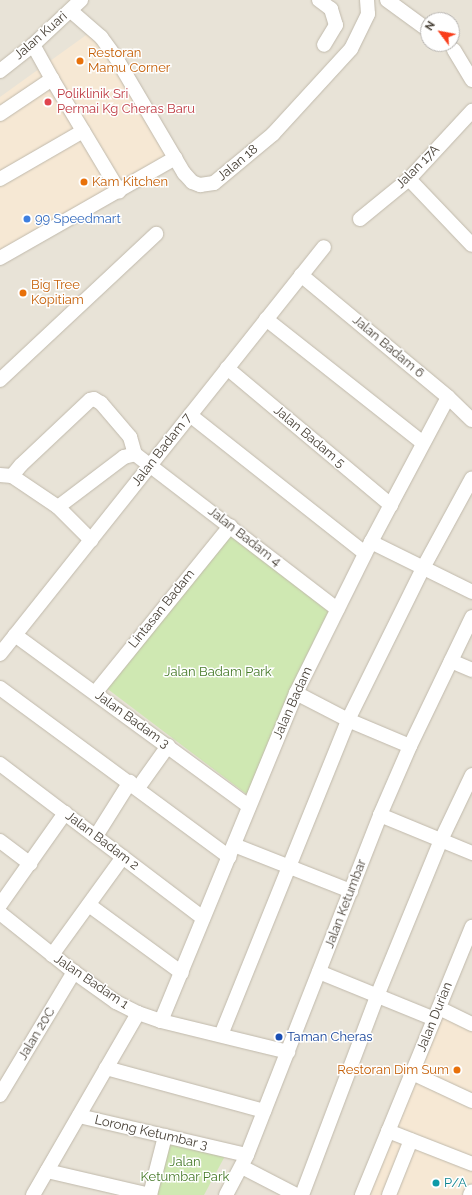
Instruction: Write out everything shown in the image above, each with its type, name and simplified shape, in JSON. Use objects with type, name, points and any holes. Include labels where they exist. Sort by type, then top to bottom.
[{"type":"street","name":"Jalan Kuari","points":[[0,71],[34,45],[81,0]]},
{"type":"street","points":[[319,0],[331,9],[336,25],[324,45]]},
{"type":"street","name":"Jalan 18","points":[[71,11],[101,37],[115,56],[175,158],[192,182],[200,186],[214,183],[273,134],[351,49],[368,14],[367,0]]},
{"type":"street","points":[[387,0],[420,24]]},
{"type":"street","points":[[34,45],[52,79],[119,190]]},
{"type":"street","points":[[460,51],[472,57]]},
{"type":"street","points":[[454,52],[472,80]]},
{"type":"street","points":[[0,114],[52,79]]},
{"type":"street","name":"Jalan 17A","points":[[360,219],[409,179],[472,111]]},
{"type":"street","points":[[0,179],[83,131]]},
{"type":"street","points":[[0,258],[175,158]]},
{"type":"street","points":[[409,179],[472,245]]},
{"type":"street","points":[[1,376],[156,234]]},
{"type":"street","name":"Jalan Badam 7","points":[[0,654],[324,247]]},
{"type":"street","name":"Jalan Badam 6","points":[[301,275],[448,396],[472,420]]},
{"type":"street","points":[[266,319],[423,443]]},
{"type":"street","name":"Jalan Badam 5","points":[[227,368],[391,505]]},
{"type":"street","name":"Jalan Badam","points":[[161,1021],[296,693],[368,547],[448,396]]},
{"type":"street","points":[[58,507],[124,457],[135,454],[130,437],[101,403],[94,399],[90,400],[21,465],[5,476],[58,507],[91,540]]},
{"type":"street","points":[[190,415],[368,547],[423,568],[472,592]]},
{"type":"street","name":"Jalan Badam 4","points":[[135,454],[151,464],[337,610]]},
{"type":"street","points":[[221,1035],[348,720],[423,568],[472,478]]},
{"type":"street","name":"Lintasan Badam","points":[[95,693],[230,526]]},
{"type":"street","name":"Jalan Ketumbar","points":[[226,1195],[244,1161],[380,815],[410,746],[472,617]]},
{"type":"street","name":"Jalan Badam 3","points":[[15,635],[249,806]]},
{"type":"street","points":[[451,661],[472,670]]},
{"type":"street","points":[[0,688],[134,785],[232,851],[288,867],[351,891]]},
{"type":"street","points":[[296,693],[348,720],[410,746]]},
{"type":"street","points":[[96,836],[134,785],[168,746]]},
{"type":"street","name":"Jalan Badam 2","points":[[0,764],[203,918]]},
{"type":"street","points":[[302,1195],[377,996],[441,840],[472,775]]},
{"type":"street","points":[[0,904],[65,813]]},
{"type":"street","points":[[380,815],[472,853]]},
{"type":"street","points":[[0,841],[30,864]]},
{"type":"street","points":[[52,955],[123,857]]},
{"type":"street","points":[[88,905],[182,973]]},
{"type":"street","name":"Jalan Badam 1","points":[[0,913],[74,972],[116,1002],[138,1013],[161,1021],[288,1052]]},
{"type":"street","name":"Jalan Durian","points":[[362,1195],[437,1014],[466,958],[472,927]]},
{"type":"street","name":"Jalan 20C","points":[[0,1095],[74,972]]},
{"type":"street","points":[[319,972],[377,996],[472,1024]]},
{"type":"street","points":[[33,1195],[138,1013]]},
{"type":"street","points":[[106,1068],[264,1111]]},
{"type":"street","points":[[412,1074],[472,1101]]},
{"type":"street","name":"Lorong Ketumbar 3","points":[[79,1116],[164,1136],[244,1161],[296,1195]]},
{"type":"street","points":[[388,1131],[472,1164]]},
{"type":"street","points":[[47,1171],[150,1195],[164,1136]]},
{"type":"street","points":[[389,1195],[411,1140]]},
{"type":"street","points":[[470,1195],[472,1191]]},
{"type":"shaded area","points":[[0,0],[472,0],[472,1195],[0,1195]]},
{"type":"shaded area","points":[[89,33],[98,41],[168,156],[0,253],[0,97]]},
{"type":"shaded area","points":[[436,1005],[472,1023],[472,1195],[358,1195]]},
{"type":"green space","name":"Jalan Badam Park","points":[[230,526],[337,609],[249,796],[105,687]]},
{"type":"green space","name":"Jalan Ketumbar Park","points":[[167,1143],[225,1156],[204,1195],[155,1195]]},
{"type":"place","name":"Restoran Mamu Corner","points":[[80,61]]},
{"type":"place","name":"Poliklinik Sri Permai Kg Cheras Baru","points":[[48,102]]},
{"type":"place","name":"Kam Kitchen","points":[[84,182]]},
{"type":"place","name":"99 Speedmart","points":[[27,219]]},
{"type":"place","name":"Big Tree Kopitiam","points":[[23,293]]},
{"type":"place","name":"Taman Cheras","points":[[279,1037]]},
{"type":"place","name":"Restoran Dim Sum","points":[[457,1070]]},
{"type":"place","name":"P/A","points":[[436,1183]]}]
